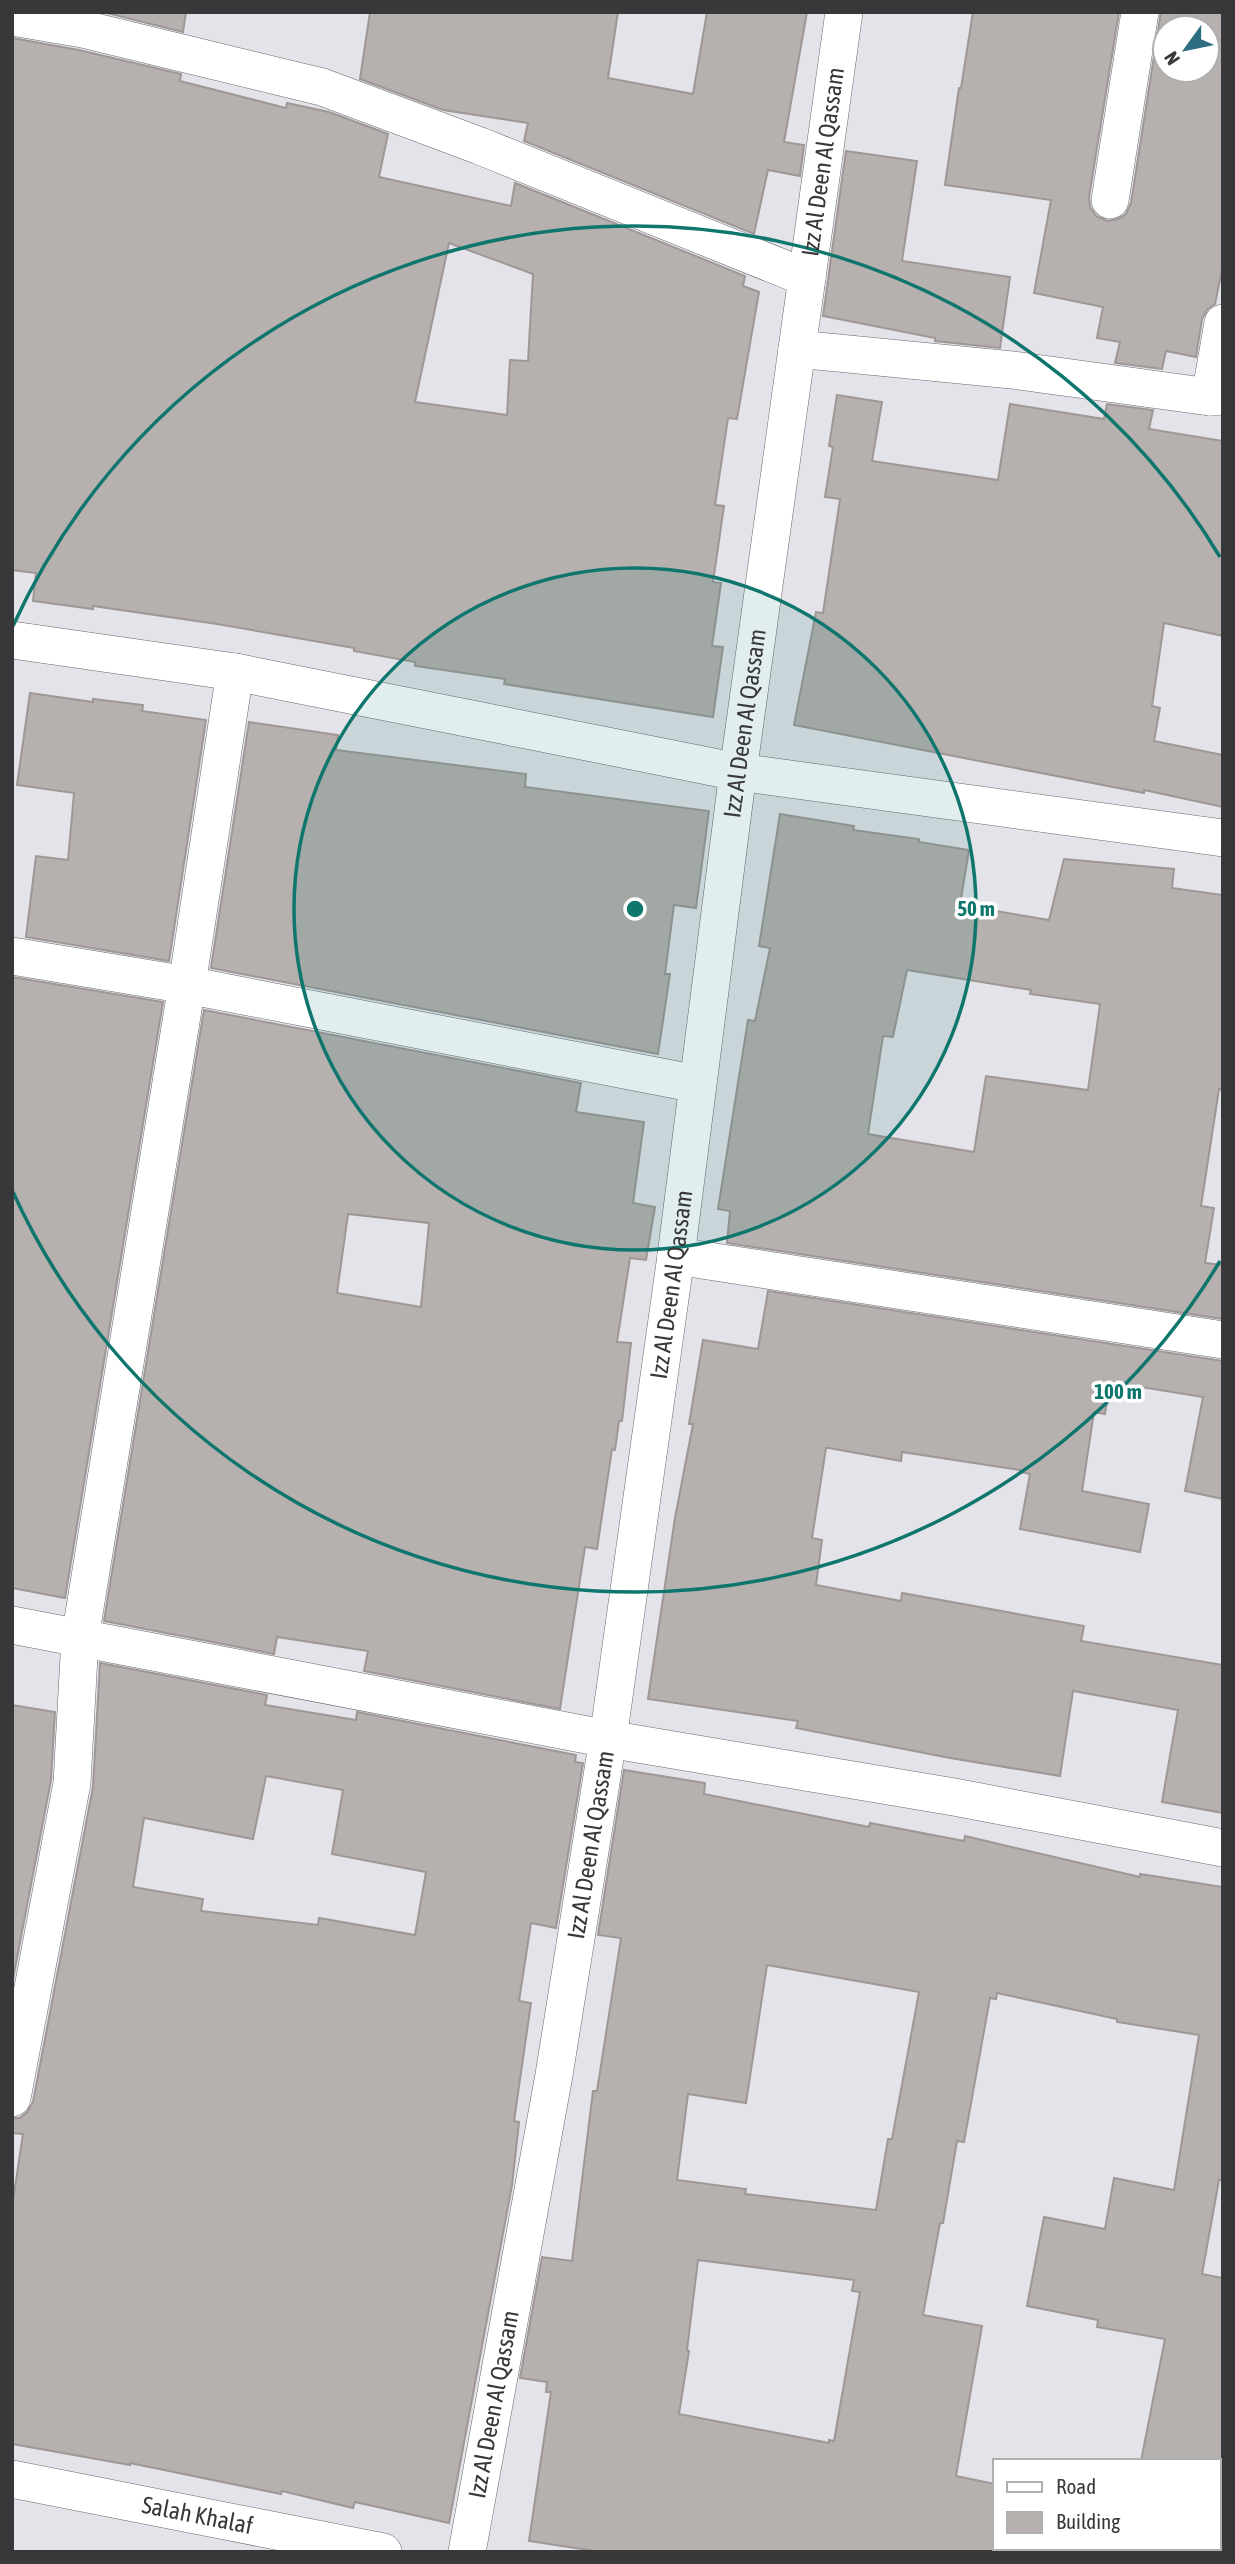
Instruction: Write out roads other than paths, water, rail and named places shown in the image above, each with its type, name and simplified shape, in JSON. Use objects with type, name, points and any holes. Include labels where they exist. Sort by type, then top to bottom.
[{"type":"street","name":"Izz Al Deen Al Qassam","points":[[467,2552],[554,2075],[608,1739],[676,1256],[738,772],[844,12]]},
{"type":"street","points":[[1110,200],[1140,12]]},
{"type":"street","points":[[12,17],[83,29],[322,87],[480,146],[807,278]]},
{"type":"street","points":[[797,349],[1012,370],[1216,397],[1223,323]]},
{"type":"street","points":[[12,640],[235,672],[738,772],[1223,838]]},
{"type":"street","points":[[12,2098],[72,1783],[80,1638],[187,985],[235,672]]},
{"type":"street","points":[[12,956],[187,985],[697,1084]]},
{"type":"street","points":[[676,1256],[1223,1340]]},
{"type":"street","points":[[12,1625],[608,1739],[954,1797],[1223,1849]]},
{"type":"street","name":"Salah Khalaf","points":[[12,2479],[383,2552]]}]
